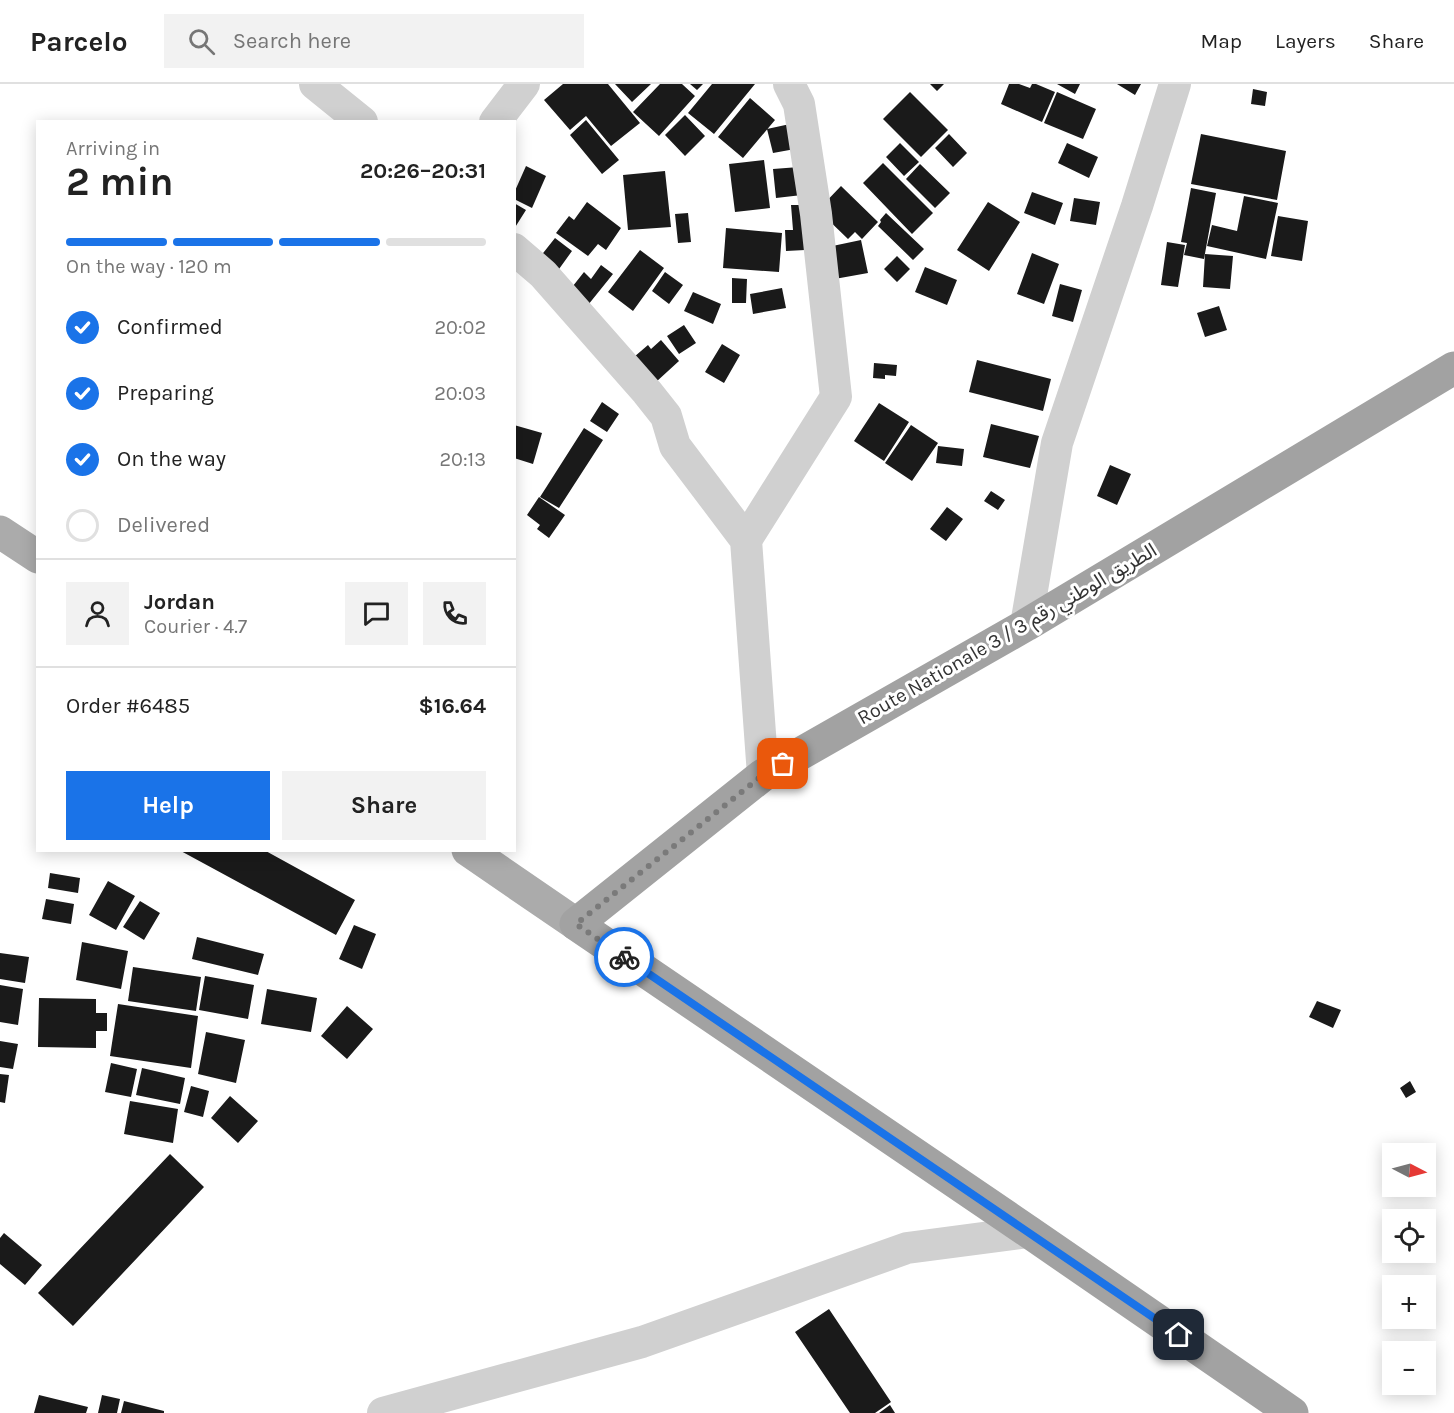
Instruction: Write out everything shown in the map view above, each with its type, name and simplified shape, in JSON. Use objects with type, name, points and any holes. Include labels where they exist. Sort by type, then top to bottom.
[{"type":"highway","name":"Route Nationale 3 / الطريق الوطني رقم 3","points":[[576,924],[763,775],[1026,625],[1454,368]]},
{"type":"highway","points":[[576,924],[1292,1413]]},
{"type":"main road","points":[[0,532],[36,556]]},
{"type":"main road","points":[[471,852],[576,924]]},
{"type":"street","points":[[315,84],[360,120]]},
{"type":"street","points":[[497,120],[524,84]]},
{"type":"street","points":[[746,540],[836,397],[816,214],[799,104],[789,84]]},
{"type":"street","points":[[1026,625],[1057,443],[1137,206],[1175,84]]},
{"type":"street","points":[[516,251],[543,274],[666,416],[675,446],[746,540],[763,775]]},
{"type":"street","points":[[383,1413],[642,1342],[907,1248],[1029,1232]]},
{"type":"building","points":[[563,84],[608,84],[640,123],[611,146],[586,116],[570,130],[544,100]]},
{"type":"building","points":[[615,84],[651,84],[632,102]]},
{"type":"building","points":[[660,84],[682,84],[695,96],[659,136],[633,112]]},
{"type":"building","points":[[690,84],[703,84],[697,90]]},
{"type":"building","points":[[712,84],[755,84],[714,134],[688,113]]},
{"type":"building","points":[[930,84],[944,84],[937,91]]},
{"type":"building","points":[[1009,84],[1019,84],[1030,88],[1032,84],[1036,84],[1055,92],[1042,122],[1001,104]]},
{"type":"building","points":[[1057,84],[1080,84],[1075,94]]},
{"type":"building","points":[[1117,84],[1141,84],[1135,95]]},
{"type":"building","points":[[1253,89],[1267,92],[1265,106],[1251,104]]},
{"type":"building","points":[[910,92],[948,130],[921,157],[883,119]]},
{"type":"building","points":[[1057,92],[1096,109],[1083,139],[1044,123]]},
{"type":"building","points":[[750,98],[775,120],[743,158],[718,137]]},
{"type":"building","points":[[685,115],[705,136],[685,156],[665,135]]},
{"type":"building","points":[[586,120],[619,160],[602,174],[570,135]]},
{"type":"building","points":[[790,124],[795,149],[773,153],[767,129]]},
{"type":"building","points":[[949,134],[967,153],[953,167],[935,148]]},
{"type":"building","points":[[1201,134],[1286,151],[1277,200],[1191,184]]},
{"type":"building","points":[[900,143],[919,162],[904,176],[886,157]]},
{"type":"building","points":[[1067,143],[1098,157],[1089,178],[1058,163]]},
{"type":"building","points":[[764,160],[770,208],[735,212],[729,164]]},
{"type":"building","points":[[883,163],[933,213],[912,234],[863,183]]},
{"type":"building","points":[[920,164],[950,193],[935,208],[906,179]]},
{"type":"building","points":[[526,166],[546,176],[532,208],[516,200],[516,188]]},
{"type":"building","points":[[799,167],[802,195],[776,198],[773,169]]},
{"type":"building","points":[[665,171],[671,227],[628,230],[623,175]]},
{"type":"building","points":[[841,186],[878,222],[862,239],[855,232],[848,239],[818,210]]},
{"type":"building","points":[[1191,188],[1216,193],[1204,259],[1184,255],[1187,243],[1181,242]]},
{"type":"building","points":[[1032,192],[1063,203],[1055,225],[1024,213]]},
{"type":"building","points":[[1244,196],[1278,203],[1266,259],[1207,246],[1212,225],[1237,231]]},
{"type":"building","points":[[1074,198],[1100,202],[1096,225],[1070,221]]},
{"type":"building","points":[[587,202],[621,228],[606,250],[598,244],[588,256],[556,233],[569,216],[574,220]]},
{"type":"building","points":[[988,202],[1020,222],[989,271],[957,250]]},
{"type":"building","points":[[516,204],[526,210],[516,226]]},
{"type":"building","points":[[791,205],[803,205],[805,250],[786,251],[785,230],[793,230]]},
{"type":"building","points":[[688,213],[691,242],[678,243],[675,214]]},
{"type":"building","points":[[886,213],[924,249],[913,260],[878,226]]},
{"type":"building","points":[[1278,216],[1308,221],[1302,261],[1271,256]]},
{"type":"building","points":[[726,228],[782,233],[779,272],[723,268]]},
{"type":"building","points":[[555,238],[572,251],[554,276],[536,262]]},
{"type":"building","points":[[861,240],[868,273],[829,280],[823,248]]},
{"type":"building","points":[[1167,242],[1185,245],[1178,287],[1161,285]]},
{"type":"building","points":[[640,250],[664,268],[633,311],[608,292]]},
{"type":"building","points":[[1032,253],[1059,264],[1044,304],[1017,294]]},
{"type":"building","points":[[1205,254],[1233,256],[1230,289],[1203,287]]},
{"type":"building","points":[[897,256],[910,269],[897,282],[884,269]]},
{"type":"building","points":[[601,265],[613,274],[588,305],[569,291],[584,272],[591,279]]},
{"type":"building","points":[[925,267],[957,280],[947,305],[915,292]]},
{"type":"building","points":[[665,272],[683,285],[669,304],[652,291]]},
{"type":"building","points":[[732,278],[747,279],[746,303],[732,303]]},
{"type":"building","points":[[1060,284],[1082,290],[1073,322],[1052,316]]},
{"type":"building","points":[[782,288],[786,308],[753,314],[750,294]]},
{"type":"building","points":[[693,292],[721,304],[713,324],[684,311]]},
{"type":"building","points":[[1219,306],[1227,330],[1205,337],[1197,313]]},
{"type":"building","points":[[684,325],[696,343],[679,354],[667,336]]},
{"type":"building","points":[[661,340],[679,361],[656,382],[634,357],[648,345],[651,349]]},
{"type":"building","points":[[722,344],[740,355],[724,383],[705,372]]},
{"type":"building","points":[[977,360],[1051,379],[1043,411],[969,392]]},
{"type":"building","points":[[874,363],[897,365],[896,376],[885,375],[885,379],[873,378]]},
{"type":"building","points":[[602,402],[619,414],[607,432],[590,421]]},
{"type":"building","points":[[879,403],[909,422],[884,461],[854,441]]},
{"type":"building","points":[[991,424],[1039,436],[1030,468],[983,457]]},
{"type":"building","points":[[911,425],[938,443],[912,481],[885,463]]},
{"type":"building","points":[[516,426],[542,433],[533,464],[516,459]]},
{"type":"building","points":[[584,428],[603,440],[559,508],[540,497]]},
{"type":"building","points":[[938,446],[964,449],[962,466],[936,463]]},
{"type":"building","points":[[1110,465],[1131,474],[1117,505],[1097,496]]},
{"type":"building","points":[[991,491],[1005,500],[998,510],[984,501]]},
{"type":"building","points":[[539,497],[565,515],[549,538],[537,529],[540,525],[527,515]]},
{"type":"building","points":[[947,507],[963,519],[946,541],[930,529]]},
{"type":"building","points":[[183,852],[268,852],[355,900],[336,935]]},
{"type":"building","points":[[50,873],[80,878],[78,893],[48,888]]},
{"type":"building","points":[[108,881],[135,896],[116,930],[89,915]]},
{"type":"building","points":[[46,899],[74,904],[71,924],[42,919]]},
{"type":"building","points":[[140,901],[160,913],[144,940],[123,927]]},
{"type":"building","points":[[354,925],[376,934],[362,969],[339,959]]},
{"type":"building","points":[[197,937],[264,954],[258,975],[192,959]]},
{"type":"building","points":[[82,942],[128,951],[121,989],[76,980]]},
{"type":"building","points":[[0,953],[29,957],[25,983],[0,979]]},
{"type":"building","points":[[133,967],[201,977],[196,1011],[128,1001]]},
{"type":"building","points":[[205,976],[254,985],[248,1019],[199,1010]]},
{"type":"building","points":[[0,985],[23,989],[18,1025],[0,1022]]},
{"type":"building","points":[[267,989],[317,998],[311,1032],[261,1024]]},
{"type":"building","points":[[39,998],[96,999],[96,1013],[107,1013],[107,1031],[96,1031],[96,1048],[38,1047]]},
{"type":"building","points":[[1317,1001],[1341,1010],[1333,1028],[1309,1017]]},
{"type":"building","points":[[118,1004],[198,1016],[191,1068],[110,1056]]},
{"type":"building","points":[[347,1006],[373,1029],[347,1059],[321,1036]]},
{"type":"building","points":[[206,1032],[245,1040],[236,1083],[198,1074]]},
{"type":"building","points":[[0,1041],[18,1044],[13,1069],[0,1067]]},
{"type":"building","points":[[111,1063],[137,1069],[131,1097],[105,1092]]},
{"type":"building","points":[[142,1068],[185,1078],[180,1104],[136,1095]]},
{"type":"building","points":[[0,1074],[9,1075],[5,1103],[0,1102]]},
{"type":"building","points":[[1410,1081],[1416,1092],[1406,1098],[1400,1088]]},
{"type":"building","points":[[191,1086],[209,1091],[203,1117],[184,1112]]},
{"type":"building","points":[[230,1096],[258,1121],[238,1143],[211,1118]]},
{"type":"building","points":[[130,1101],[178,1109],[173,1143],[124,1134]]},
{"type":"building","points":[[170,1154],[204,1187],[73,1326],[38,1293]]},
{"type":"building","points":[[4,1233],[42,1265],[25,1285],[0,1264],[0,1238]]},
{"type":"building","points":[[829,1309],[891,1402],[875,1413],[850,1413],[795,1332]]},
{"type":"building","points":[[39,1395],[88,1407],[86,1413],[34,1413]]},
{"type":"building","points":[[102,1395],[120,1399],[117,1413],[98,1413]]},
{"type":"building","points":[[124,1401],[164,1411],[164,1413],[121,1413]]},
{"type":"building","points":[[890,1405],[895,1413],[879,1413]]},
{"type":"way so far","points":[[624,957],[576,924],[763,775],[783,764]]},
{"type":"route","points":[[624,957],[1179,1335]]}]
